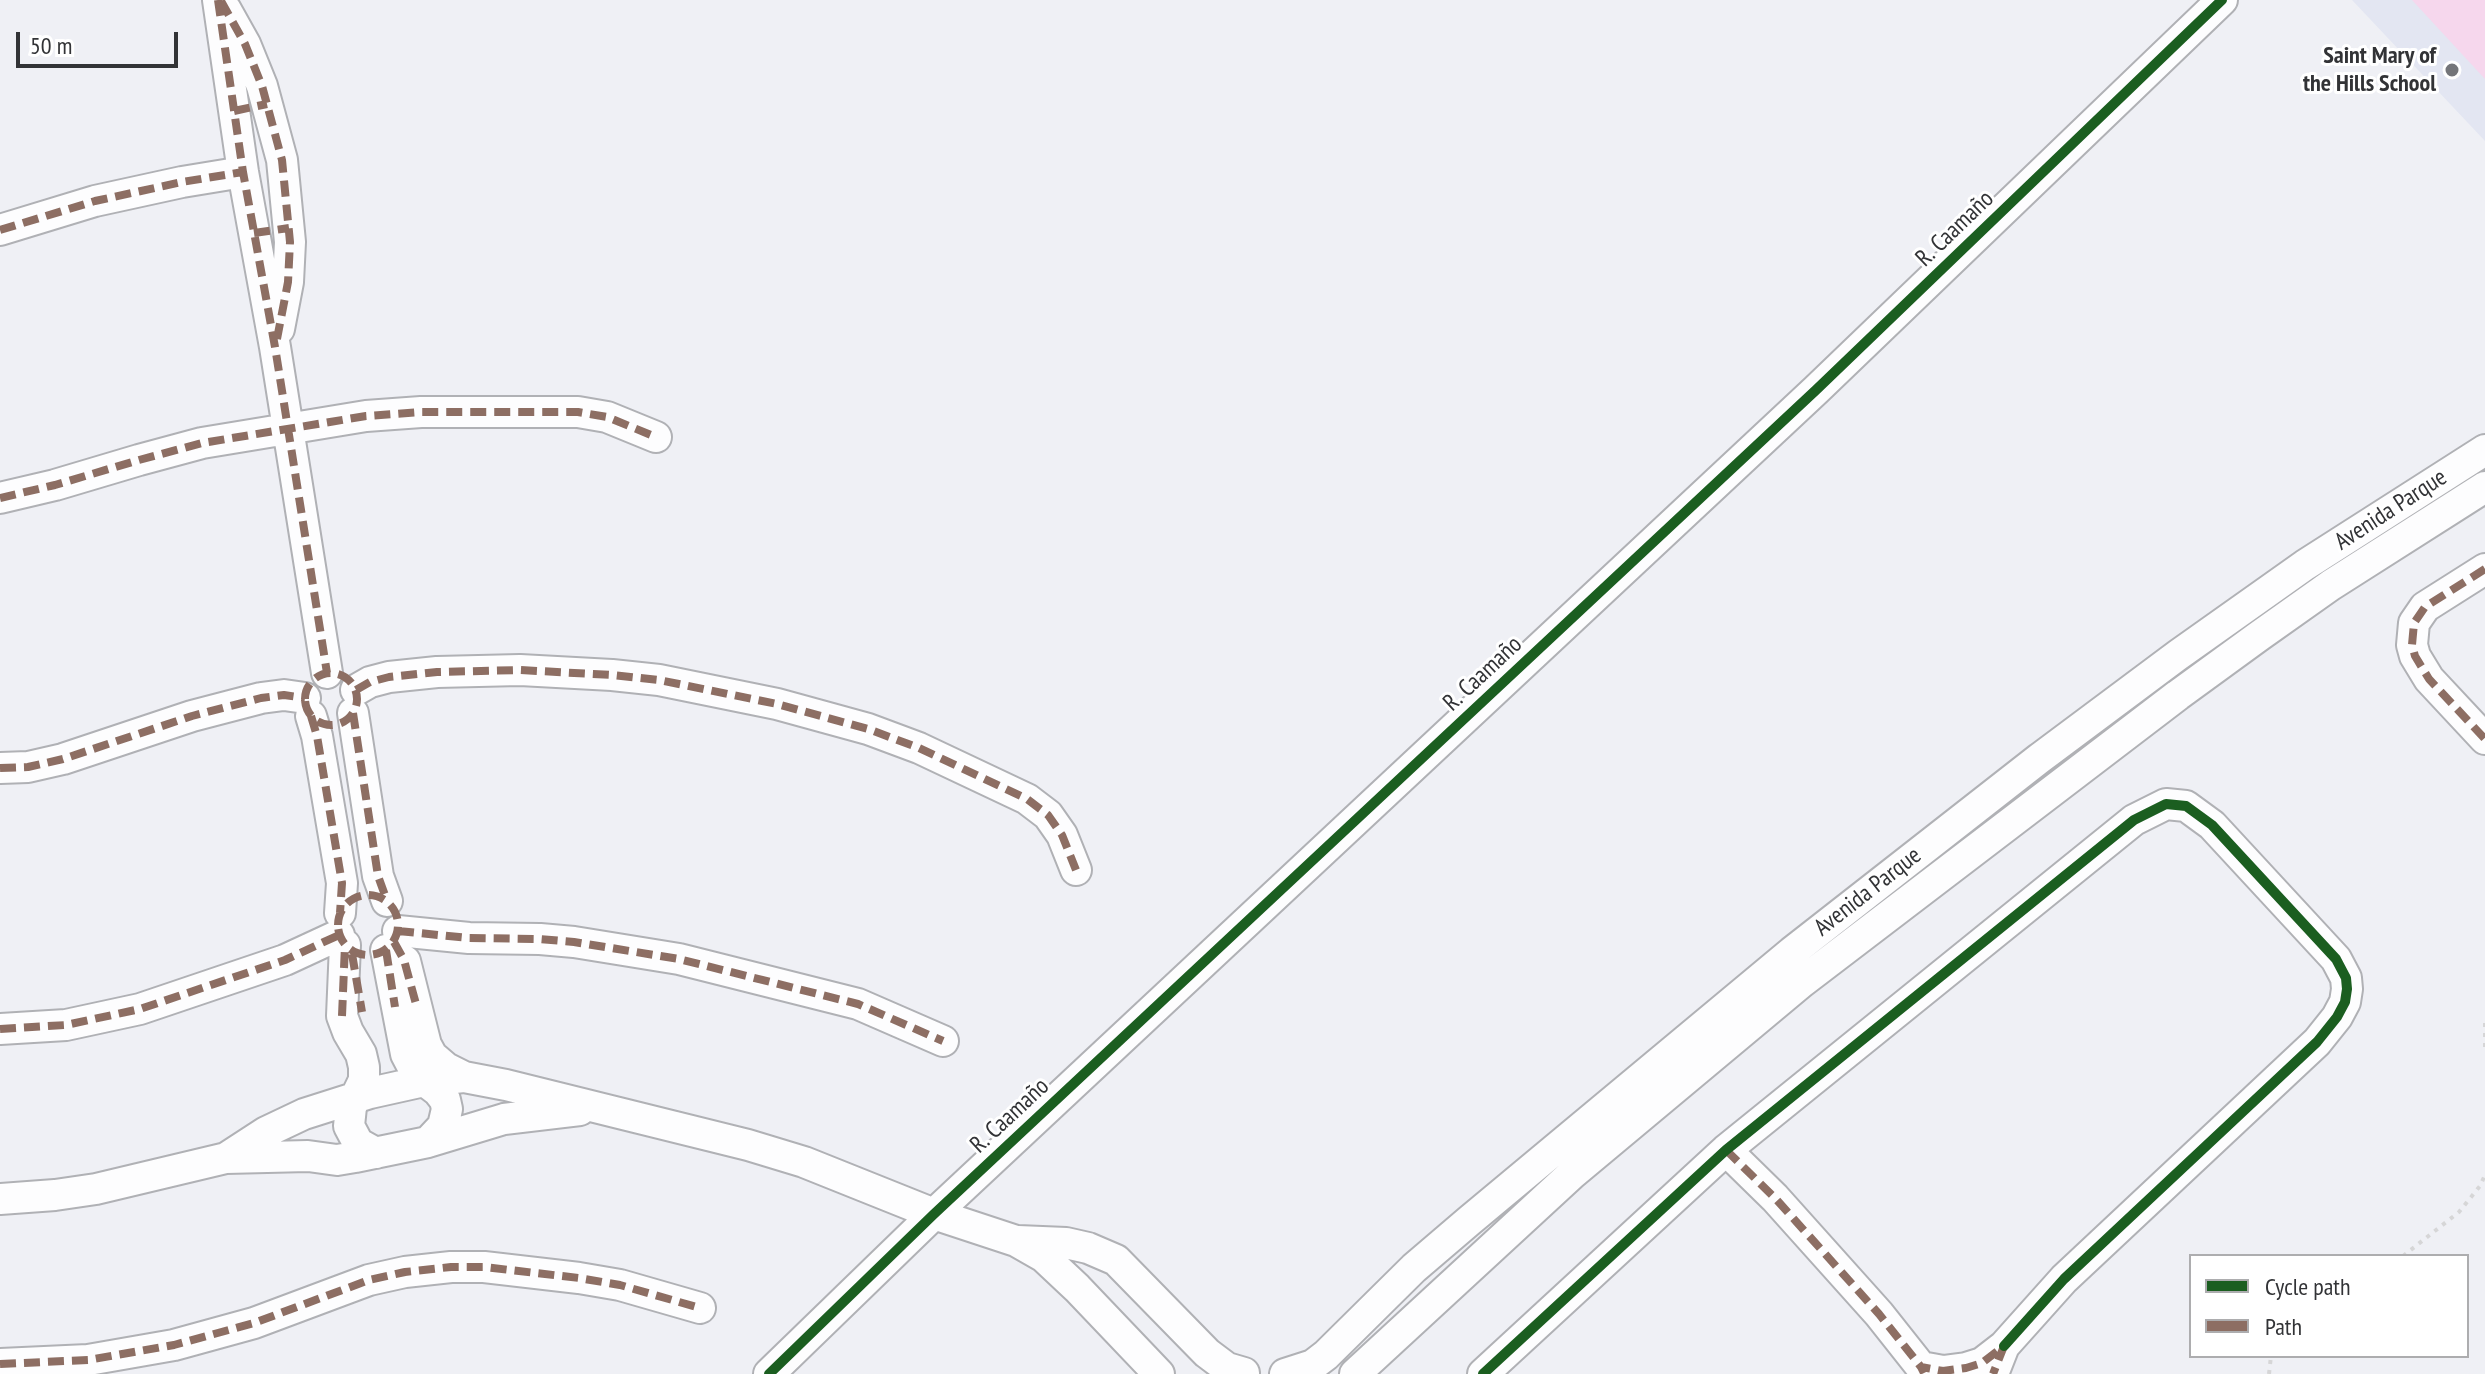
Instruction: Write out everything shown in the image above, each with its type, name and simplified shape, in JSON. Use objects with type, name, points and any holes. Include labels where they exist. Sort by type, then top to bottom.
[{"type":"street","points":[[219,0],[245,44],[267,104],[282,160],[289,228],[288,282],[275,347]]},
{"type":"street","points":[[219,0],[243,172],[275,347],[327,673]]},
{"type":"street","name":"R. Caamaño","points":[[769,1374],[934,1214],[1816,390],[2222,0]]},
{"type":"street","points":[[234,111],[267,104]]},
{"type":"street","points":[[0,230],[95,201],[243,172]]},
{"type":"street","points":[[254,233],[289,228]]},
{"type":"street","points":[[0,498],[202,443],[366,416],[421,412],[578,412],[607,417],[656,437]]},
{"type":"street","name":"Avenida Parque","points":[[1285,1374],[1313,1365],[1326,1355],[1414,1268],[1567,1139],[1792,952],[2040,758],[2305,565],[2485,450]]},
{"type":"street","name":"Avenida Parque","points":[[1355,1374],[1572,1174],[1802,982],[2259,636],[2331,585],[2485,487]]},
{"type":"street","points":[[2485,569],[2425,607],[2414,623],[2412,645],[2429,679],[2485,739]]},
{"type":"street","points":[[0,768],[28,767],[63,759],[192,716],[284,695],[308,707],[324,725],[333,725],[348,719],[354,701],[370,682],[389,677],[437,672],[520,670],[612,675],[659,680],[777,704],[868,729],[919,748],[1027,799],[1048,815],[1062,835],[1076,870]]},
{"type":"street","points":[[376,1153],[358,1143],[352,1135],[349,1116],[364,1096],[373,1074],[344,936],[342,883],[317,736],[308,707],[311,681],[327,673],[344,676],[354,701],[378,876],[387,901],[397,915],[393,941],[402,1040],[411,1065],[424,1081],[438,1091],[447,1109],[443,1126],[428,1142]]},
{"type":"street","points":[[1483,1374],[1726,1150],[2134,820],[2166,804],[2186,806],[2197,812],[2336,959],[2346,978],[2345,1002],[2317,1042],[2064,1279],[2004,1346],[1982,1363],[1966,1368],[1923,1371],[1879,1314],[1775,1198],[1726,1150]]},
{"type":"street","points":[[364,1096],[361,1054],[342,1016],[345,905],[361,895],[379,896],[387,901]]},
{"type":"street","points":[[344,936],[369,956],[393,941],[469,938],[563,941],[691,961],[858,1004],[943,1041]]},
{"type":"street","points":[[0,1029],[66,1025],[140,1009],[285,960],[344,936]]},
{"type":"street","points":[[393,941],[404,960],[412,985],[426,1045],[432,1056],[446,1068],[464,1077],[748,1145],[804,1162],[934,1214],[1016,1241],[1044,1257],[1159,1374]]},
{"type":"street","points":[[369,1047],[402,1040]]},
{"type":"street","points":[[226,1158],[266,1132],[292,1120],[364,1096],[424,1081],[464,1077]]},
{"type":"street","points":[[0,1199],[96,1189],[226,1158],[308,1156],[337,1160],[428,1142],[504,1119],[598,1108]]},
{"type":"street","points":[[1016,1241],[1066,1243],[1103,1253],[1116,1260],[1207,1353],[1227,1368],[1243,1374],[1261,1374]]},
{"type":"street","points":[[0,1364],[89,1367],[218,1334],[369,1280],[451,1267],[484,1267],[579,1278],[620,1285],[700,1308]]},
{"type":"street","points":[[1117,1330],[1121,1312],[1132,1303],[1156,1301]]},
{"type":"street","points":[[1993,1374],[2004,1346]]},
{"type":"path","points":[[2485,1023],[2485,1051]]},
{"type":"path","points":[[2406,1254],[2459,1212],[2485,1175]]},
{"type":"shaded area","name":"Saint Mary of the Hills School","points":[[2352,0],[2485,0],[2485,141]]},
{"type":"shaded area","points":[[2412,0],[2485,0],[2485,79]]},
{"type":"marked path","points":[[218,0],[243,172],[275,347],[327,673]]},
{"type":"marked path","points":[[221,1],[245,44],[262,86],[282,160],[290,242],[288,282],[277,339]]},
{"type":"marked path","points":[[234,111],[267,104]]},
{"type":"marked path","points":[[0,230],[95,201],[243,172]]},
{"type":"marked path","points":[[254,233],[289,228]]},
{"type":"marked path","points":[[0,498],[202,443],[366,416],[421,412],[578,412],[607,417],[656,437]]},
{"type":"marked path","points":[[2485,569],[2425,607],[2414,623],[2412,645],[2429,679],[2485,739]]},
{"type":"marked path","points":[[356,690],[389,677],[437,672],[520,670],[659,680],[777,704],[868,729],[919,748],[1027,799],[1048,815],[1062,835],[1076,870]]},
{"type":"marked path","points":[[331,673],[350,680],[357,699],[350,718],[331,725],[312,718],[305,699],[312,680],[331,673]]},
{"type":"marked path","points":[[0,768],[28,767],[63,759],[192,716],[261,698],[284,695],[305,698]]},
{"type":"marked path","points":[[353,713],[378,876],[387,901]]},
{"type":"marked path","points":[[311,716],[342,883],[340,913]]},
{"type":"marked path","points":[[368,895],[380,897],[389,904],[396,913],[398,925],[396,937],[389,946],[380,953],[368,955],[356,953],[347,946],[340,937],[338,925],[340,913],[347,904],[356,897],[368,895]]},
{"type":"marked path","points":[[398,931],[469,938],[574,942],[679,959],[858,1004],[943,1041]]},
{"type":"marked path","points":[[0,1029],[66,1025],[140,1009],[285,960],[339,935]]},
{"type":"marked path","points":[[394,942],[404,960],[416,1004]]},
{"type":"marked path","points":[[342,1016],[345,945]]},
{"type":"marked path","points":[[386,950],[395,1007]]},
{"type":"marked path","points":[[352,954],[362,1012]]},
{"type":"marked path","points":[[1726,1150],[1775,1198],[1879,1314],[1921,1367]]},
{"type":"marked path","points":[[0,1364],[88,1360],[174,1345],[254,1323],[369,1280],[451,1267],[484,1267],[579,1278],[620,1285],[700,1308]]},
{"type":"marked path","points":[[1924,1373],[1921,1367],[1943,1371],[1982,1363],[2004,1346],[1993,1374]]},
{"type":"cycle path","points":[[769,1374],[934,1214],[1816,390],[2222,0]]},
{"type":"cycle path","points":[[1483,1374],[1726,1150],[2134,820],[2166,804],[2186,806],[2212,825],[2336,959],[2346,978],[2345,1002],[2317,1042],[2064,1279],[2004,1346]]},
{"type":"place","name":"Saint Mary of the Hills School","points":[[2452,70]]}]
